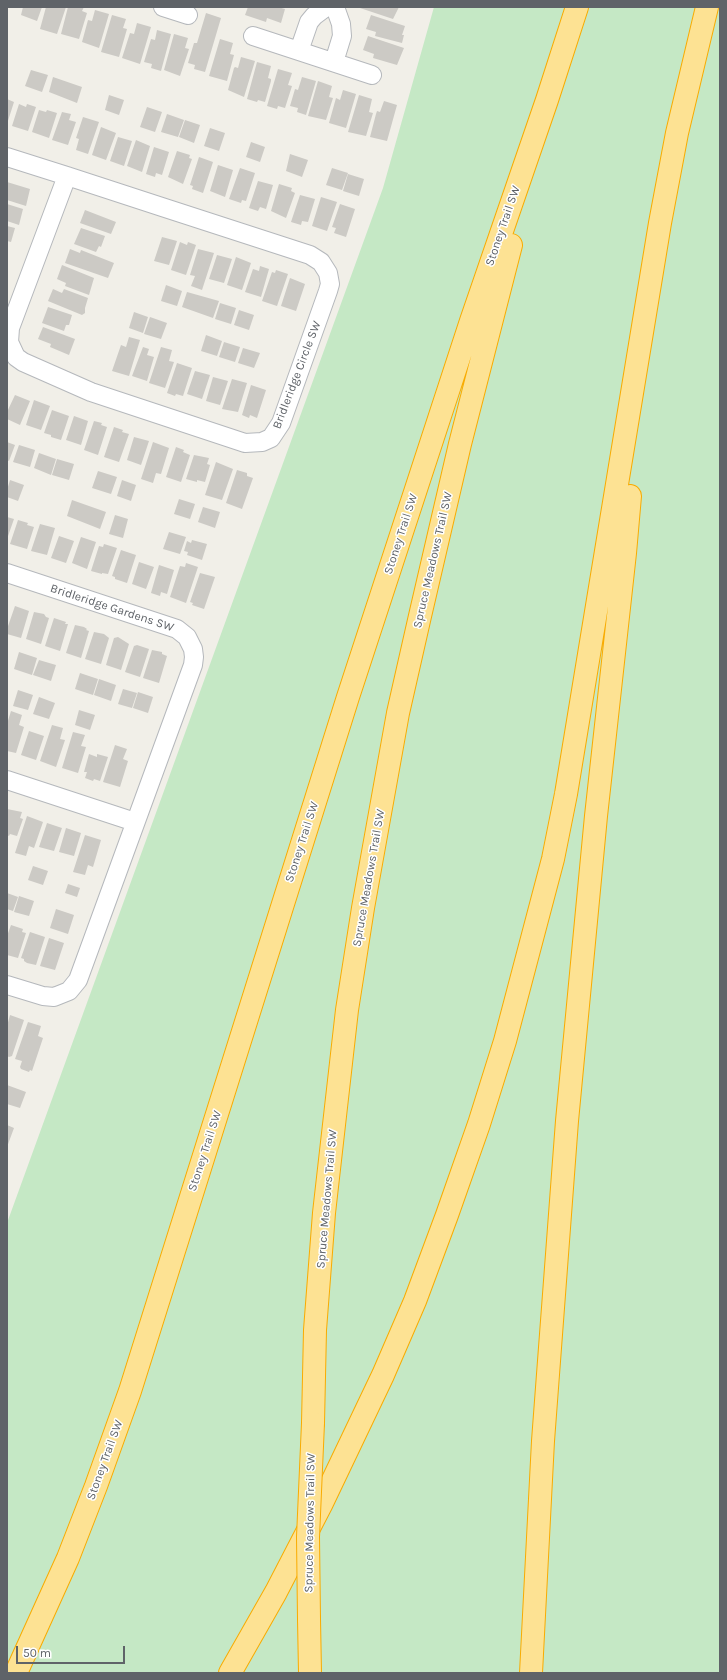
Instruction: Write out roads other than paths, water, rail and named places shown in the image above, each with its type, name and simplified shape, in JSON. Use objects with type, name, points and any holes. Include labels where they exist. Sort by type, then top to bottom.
[{"type":"highway","name":"Stoney Trail SW","points":[[16,1673],[68,1558],[130,1391],[350,690],[471,321],[547,100],[577,7]]},
{"type":"highway","points":[[230,1673],[276,1592],[317,1512],[383,1375],[417,1294],[447,1215],[484,1109],[505,1041],[531,949],[555,852],[576,740],[634,393],[659,231],[677,133],[707,7]]},
{"type":"highway","name":"Spruce Meadows Trail SW","points":[[310,1673],[308,1537],[316,1330],[324,1213],[348,1003],[398,713],[438,536],[547,100]]},
{"type":"highway","points":[[531,1673],[543,1449],[558,1232],[596,816],[625,553],[632,471],[634,393]]},
{"type":"street","points":[[164,7],[188,15]]},
{"type":"street","points":[[299,51],[309,22],[326,7]]},
{"type":"street","points":[[334,62],[342,36],[341,24],[335,7]]},
{"type":"street","points":[[252,36],[372,75]]},
{"type":"street","name":"Bridleridge Circle SW","points":[[7,157],[67,176],[310,255],[321,262],[328,273],[328,291],[281,423],[271,438],[262,442],[245,443],[90,392],[23,362],[16,357],[9,342],[10,328],[67,176]]},
{"type":"street","name":"Bridleridge Gardens SW","points":[[7,573],[177,629],[187,637],[191,642],[193,649],[193,665],[78,980],[65,994],[54,997],[43,996],[7,985]]},
{"type":"street","points":[[7,780],[135,822]]}]
